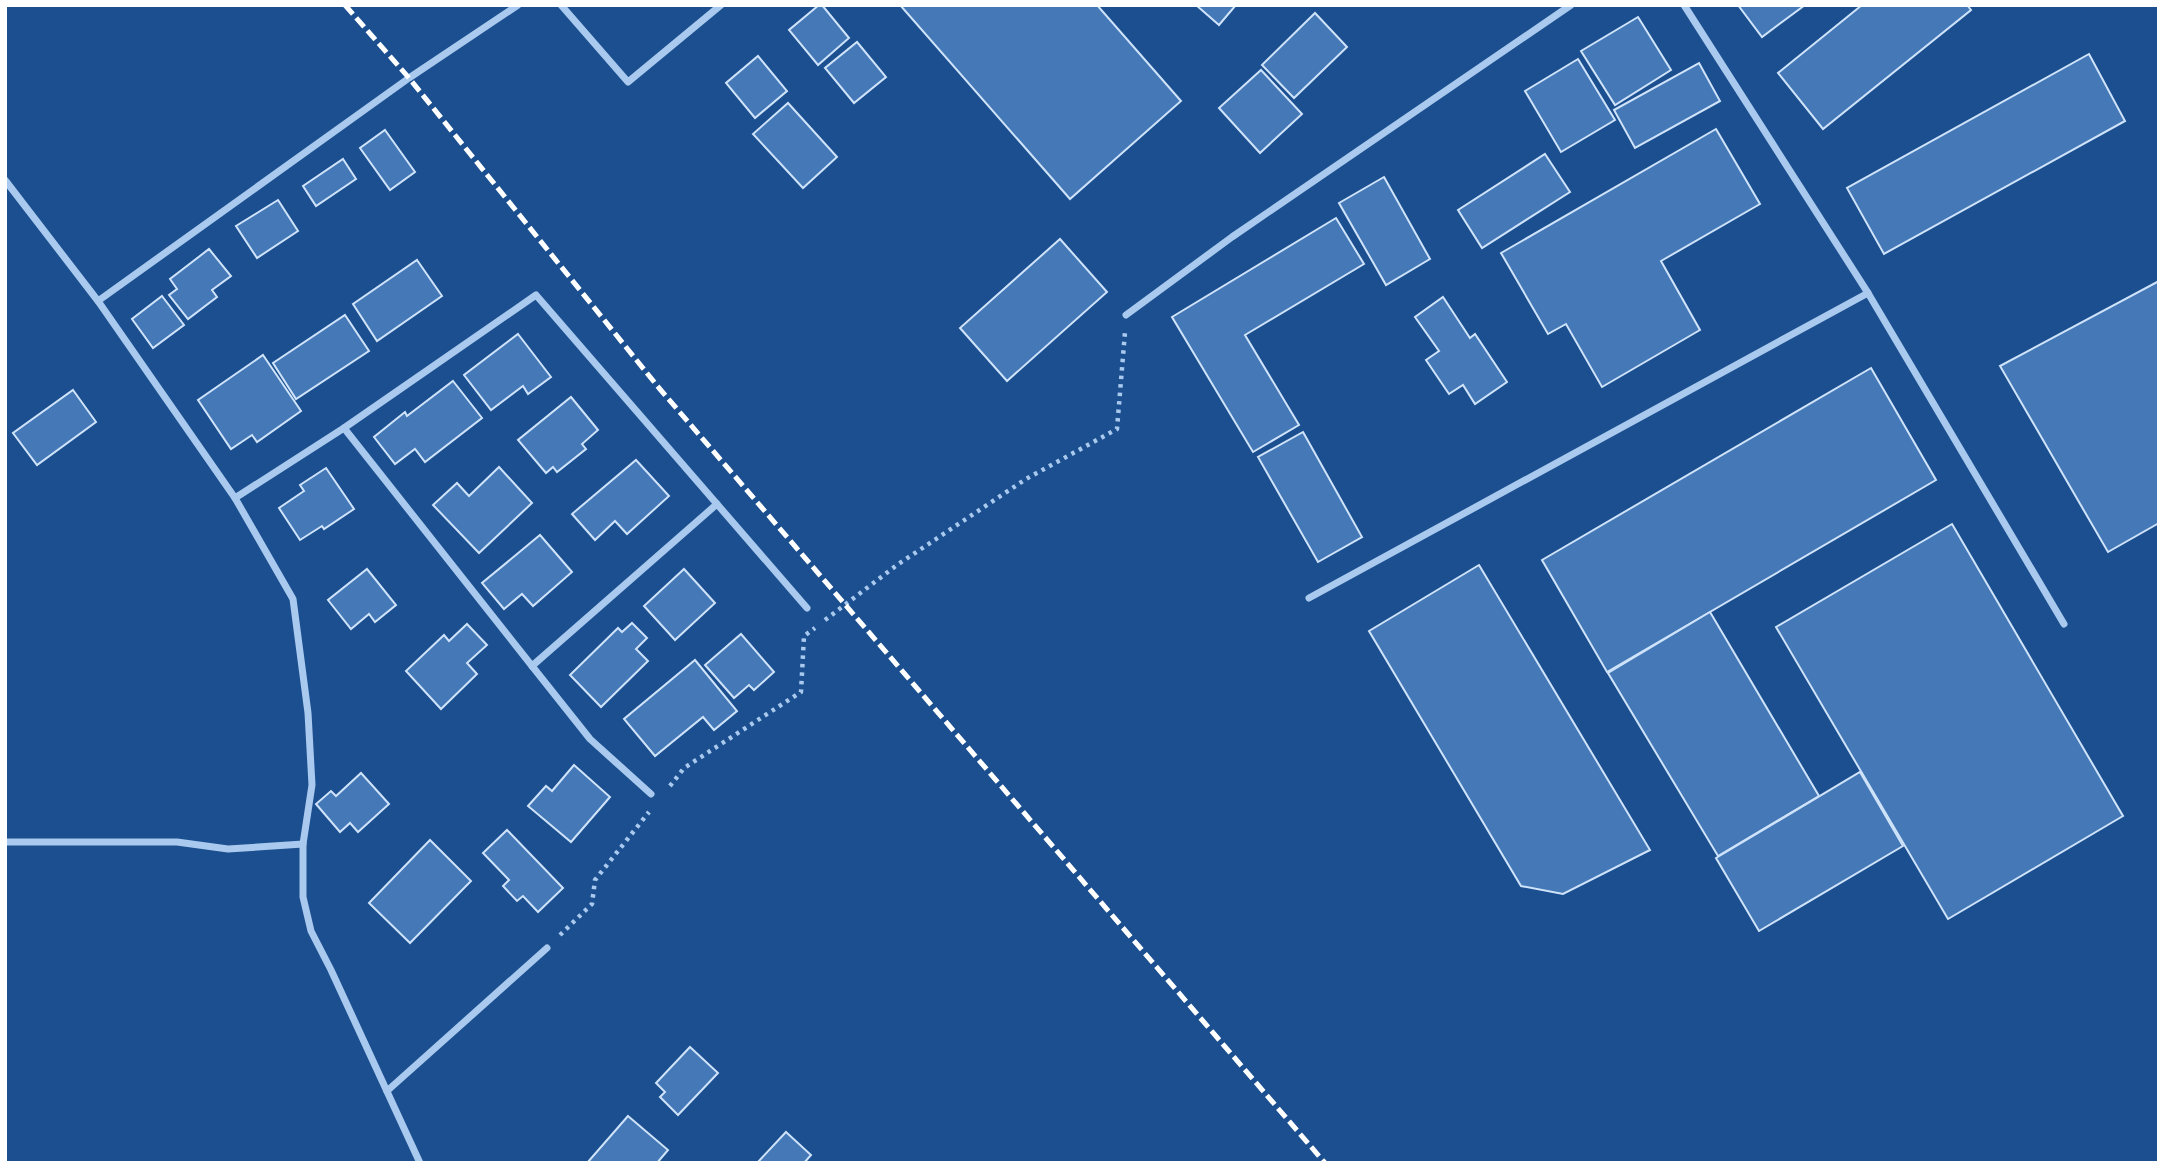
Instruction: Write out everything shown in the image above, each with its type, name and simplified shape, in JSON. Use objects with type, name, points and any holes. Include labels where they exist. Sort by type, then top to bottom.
[{"type":"street","points":[[98,301],[409,78],[519,5]]},
{"type":"street","points":[[561,5],[628,82],[720,5]]},
{"type":"street","points":[[1126,315],[1231,237],[1571,5]]},
{"type":"street","points":[[1684,5],[1868,293],[2064,624]]},
{"type":"street","points":[[5,180],[98,301],[235,498],[293,599],[308,713],[312,785],[303,844],[303,897],[311,931],[420,1163]]},
{"type":"street","points":[[1309,598],[1868,293]]},
{"type":"street","points":[[235,498],[344,428],[536,295],[807,608]]},
{"type":"street","points":[[344,428],[590,738],[651,794]]},
{"type":"street","points":[[532,666],[716,504]]},
{"type":"street","points":[[5,842],[177,842],[228,849],[303,844]]},
{"type":"street","points":[[387,1091],[547,948]]},
{"type":"path","points":[[668,789],[684,768],[801,692],[804,636],[897,565],[1016,486],[1117,429],[1126,315]]},
{"type":"path","points":[[547,948],[592,904],[595,880],[652,809]]},
{"type":"building","points":[[822,5],[849,38],[818,65],[789,30]]},
{"type":"building","points":[[900,5],[1097,5],[1181,101],[1070,199]]},
{"type":"building","points":[[1196,5],[1236,5],[1219,25]]},
{"type":"building","points":[[1738,5],[1805,5],[1762,37]]},
{"type":"building","points":[[1862,5],[1967,5],[1971,10],[1823,129],[1778,73]]},
{"type":"building","points":[[1315,13],[1347,47],[1294,98],[1262,65]]},
{"type":"building","points":[[1638,17],[1671,70],[1615,105],[1581,51]]},
{"type":"building","points":[[857,42],[886,77],[854,103],[825,68]]},
{"type":"building","points":[[2089,54],[2125,121],[1884,254],[1847,188]]},
{"type":"building","points":[[758,56],[787,91],[755,118],[726,83]]},
{"type":"building","points":[[1578,59],[1615,120],[1561,152],[1525,91]]},
{"type":"building","points":[[1699,63],[1720,101],[1635,148],[1614,110]]},
{"type":"building","points":[[1261,70],[1302,114],[1260,153],[1219,108]]},
{"type":"building","points":[[788,103],[837,157],[803,188],[753,134]]},
{"type":"building","points":[[1716,129],[1760,204],[1661,261],[1700,330],[1602,387],[1566,324],[1548,334],[1501,253]]},
{"type":"building","points":[[385,130],[415,172],[390,190],[360,148]]},
{"type":"building","points":[[1545,154],[1570,192],[1482,248],[1458,210]]},
{"type":"building","points":[[343,159],[356,179],[316,206],[303,186]]},
{"type":"building","points":[[1384,177],[1430,259],[1386,285],[1339,203]]},
{"type":"building","points":[[278,200],[298,231],[257,258],[236,226]]},
{"type":"building","points":[[1336,218],[1364,264],[1245,335],[1299,425],[1253,452],[1172,317]]},
{"type":"building","points":[[1060,239],[1107,292],[1007,381],[960,328]]},
{"type":"building","points":[[209,249],[231,276],[212,290],[217,297],[188,319],[169,295],[177,289],[170,279]]},
{"type":"building","points":[[417,260],[442,296],[377,341],[353,304]]},
{"type":"building","points":[[2159,281],[2159,523],[2108,552],[2000,366]]},
{"type":"building","points":[[162,296],[184,325],[153,348],[132,319]]},
{"type":"building","points":[[1443,297],[1470,338],[1475,334],[1507,382],[1475,404],[1463,385],[1449,394],[1426,360],[1439,351],[1415,317]]},
{"type":"building","points":[[345,315],[369,351],[296,399],[273,363]]},
{"type":"building","points":[[518,334],[551,377],[528,394],[523,386],[491,410],[464,375]]},
{"type":"building","points":[[263,355],[301,411],[257,442],[252,435],[231,449],[198,400]]},
{"type":"building","points":[[1871,368],[1936,480],[1607,672],[1542,560]]},
{"type":"building","points":[[453,381],[482,418],[425,462],[415,449],[395,464],[374,437],[405,412],[407,416]]},
{"type":"building","points":[[73,390],[96,422],[37,465],[13,433]]},
{"type":"building","points":[[571,397],[598,430],[582,444],[586,449],[557,472],[553,467],[546,473],[518,440]]},
{"type":"building","points":[[1303,432],[1362,537],[1318,562],[1258,457]]},
{"type":"building","points":[[636,460],[669,496],[627,534],[615,521],[595,540],[572,514]]},
{"type":"building","points":[[499,467],[532,503],[479,553],[433,505],[457,483],[469,496]]},
{"type":"building","points":[[326,468],[354,509],[324,529],[322,526],[300,540],[279,508],[304,491],[300,485]]},
{"type":"building","points":[[1952,524],[2123,816],[1948,919],[1776,627]]},
{"type":"building","points":[[540,535],[572,572],[533,606],[522,594],[504,609],[482,583]]},
{"type":"building","points":[[1479,565],[1650,850],[1563,894],[1521,886],[1369,631]]},
{"type":"building","points":[[367,569],[396,605],[375,622],[369,614],[351,629],[328,600]]},
{"type":"building","points":[[684,569],[715,603],[675,640],[644,606]]},
{"type":"building","points":[[1710,612],[1819,796],[1718,856],[1608,673]]},
{"type":"building","points":[[632,623],[647,638],[636,649],[648,661],[601,707],[570,675],[618,628],[622,632]]},
{"type":"building","points":[[467,624],[487,645],[467,663],[477,674],[441,709],[406,671],[444,635],[449,641]]},
{"type":"building","points":[[741,634],[774,672],[754,690],[749,685],[734,698],[705,665]]},
{"type":"building","points":[[695,660],[737,711],[714,730],[703,717],[655,756],[624,719]]},
{"type":"building","points":[[574,765],[610,797],[571,842],[528,806],[546,786],[552,791]]},
{"type":"building","points":[[1860,772],[1903,846],[1759,931],[1716,858]]},
{"type":"building","points":[[361,773],[389,804],[358,832],[350,823],[340,832],[316,804],[331,791],[336,796]]},
{"type":"building","points":[[507,830],[563,888],[538,912],[523,896],[517,901],[503,886],[509,880],[483,853]]},
{"type":"building","points":[[430,840],[471,881],[410,943],[369,903]]},
{"type":"building","points":[[690,1047],[718,1073],[678,1115],[660,1097],[665,1092],[656,1083]]},
{"type":"building","points":[[628,1116],[668,1150],[657,1163],[587,1163]]},
{"type":"building","points":[[786,1132],[811,1155],[804,1163],[757,1163]]},
{"type":"railway","points":[[345,5],[409,78],[659,388],[1325,1163]]}]
